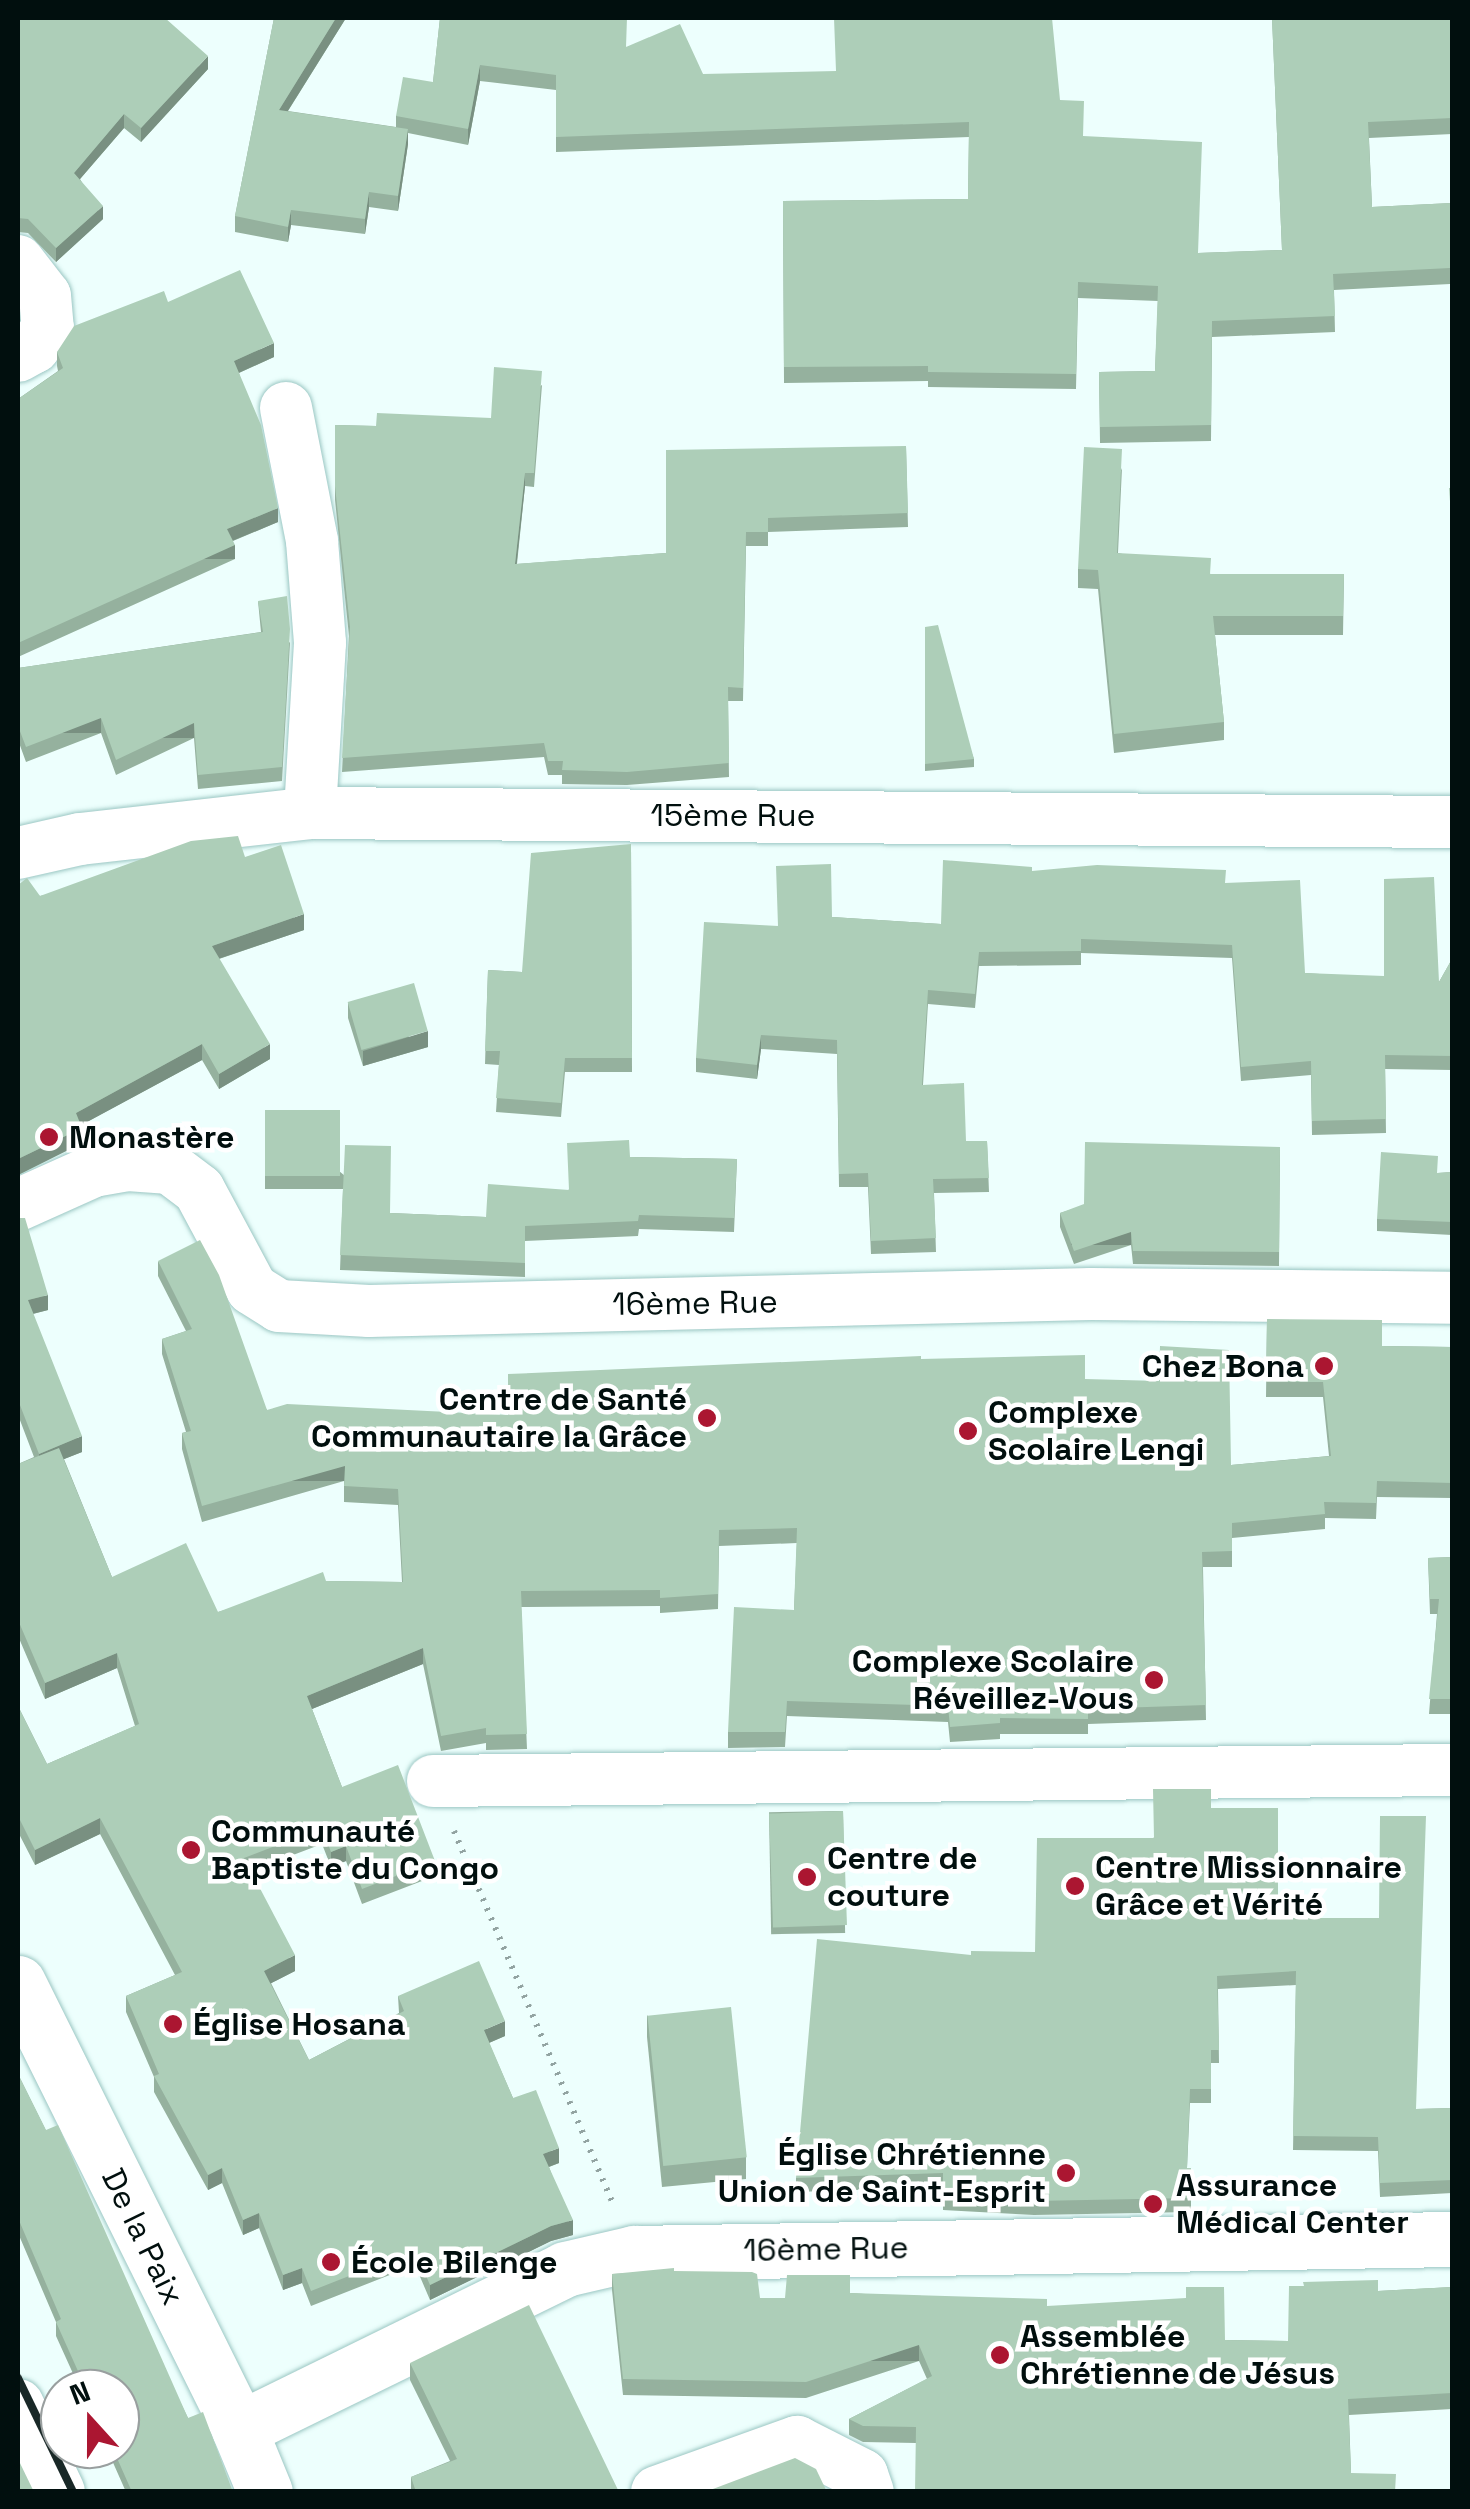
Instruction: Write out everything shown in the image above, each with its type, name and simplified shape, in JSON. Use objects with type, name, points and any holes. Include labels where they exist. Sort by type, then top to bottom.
[{"type":"street","points":[[18,262],[46,296],[48,328],[34,346],[18,356]]},
{"type":"street","points":[[286,408],[312,541],[320,643],[310,813]]},
{"type":"street","name":"15ème Rue","points":[[18,853],[80,839],[310,813],[1452,822]]},
{"type":"street","name":"16ème Rue","points":[[18,1205],[94,1171],[128,1166],[170,1168],[198,1190],[252,1289],[279,1306],[389,1310],[1092,1294],[1452,1298]]},
{"type":"street","points":[[433,1781],[1452,1770]]},
{"type":"street","name":"De la Paix","points":[[18,1984],[239,2429],[265,2492]]},
{"type":"street","name":"16ème Rue","points":[[239,2429],[565,2270],[634,2253],[1452,2239]]},
{"type":"street","points":[[18,2405],[58,2492]]},
{"type":"street","points":[[657,2492],[797,2442],[862,2475],[868,2492]]},
{"type":"path","points":[[433,1781],[634,2253]]},
{"type":"building","points":[[18,18],[165,18],[208,56],[141,128],[124,114],[74,173],[103,206],[56,248],[28,219],[18,218]]},
{"type":"building","points":[[274,18],[336,18],[279,110],[408,129],[398,196],[369,192],[365,219],[291,210],[288,227],[235,216]]},
{"type":"building","points":[[440,18],[627,18],[626,47],[680,24],[703,74],[836,71],[834,18],[1052,18],[1060,100],[1084,101],[1083,136],[1202,142],[1198,253],[1282,250],[1272,18],[1452,18],[1452,118],[1368,122],[1372,207],[1452,203],[1452,295],[1450,268],[1333,274],[1335,316],[1212,321],[1211,425],[1100,427],[1099,372],[1155,371],[1158,286],[1078,282],[1076,374],[928,372],[928,366],[784,367],[783,201],[968,199],[969,122],[556,137],[556,75],[480,65],[468,129],[396,116],[403,77],[433,82]]},
{"type":"building","points":[[240,270],[274,343],[234,361],[261,425],[278,508],[227,529],[235,545],[18,643],[18,399],[63,368],[57,352],[74,326],[164,291],[168,302]]},
{"type":"building","points":[[494,367],[542,371],[534,473],[525,473],[515,564],[666,553],[666,450],[906,446],[908,513],[768,518],[768,532],[746,532],[743,688],[728,687],[729,763],[627,772],[562,770],[563,761],[548,761],[544,743],[342,758],[350,627],[335,486],[335,425],[376,426],[377,413],[491,418]]},
{"type":"building","points":[[1084,447],[1122,449],[1117,553],[1211,558],[1210,574],[1344,574],[1343,616],[1213,616],[1224,722],[1114,734],[1098,570],[1078,569]]},
{"type":"building","points":[[287,596],[290,629],[282,767],[198,775],[194,723],[116,760],[101,718],[26,747],[18,726],[18,668],[263,632],[258,601]]},
{"type":"building","points":[[938,625],[974,759],[925,764],[925,627]]},
{"type":"building","points":[[238,836],[245,857],[281,845],[304,914],[212,946],[270,1044],[219,1074],[202,1044],[76,1113],[82,1128],[18,1159],[18,885],[27,878],[40,896],[191,841]]},
{"type":"building","points":[[631,844],[632,1058],[565,1058],[561,1103],[496,1098],[500,1051],[485,1051],[488,970],[522,972],[531,853]]},
{"type":"building","points":[[943,860],[1032,867],[1032,871],[1097,865],[1226,870],[1225,883],[1300,880],[1305,973],[1384,976],[1384,879],[1434,877],[1439,982],[1452,959],[1452,1056],[1385,1055],[1386,1119],[1312,1121],[1311,1061],[1241,1067],[1232,945],[1081,939],[1081,951],[979,952],[975,994],[928,990],[922,1085],[964,1083],[966,1141],[987,1141],[989,1178],[933,1179],[936,1238],[871,1241],[868,1173],[839,1174],[837,1040],[761,1035],[757,1065],[696,1058],[704,922],[778,926],[776,866],[831,864],[832,917],[941,924]]},
{"type":"building","points":[[414,983],[428,1031],[361,1050],[348,1002]]},
{"type":"building","points":[[265,1110],[340,1110],[340,1176],[265,1176]]},
{"type":"building","points":[[629,1140],[630,1157],[737,1159],[734,1218],[639,1215],[638,1221],[525,1226],[525,1263],[340,1255],[345,1145],[391,1146],[390,1213],[486,1217],[488,1184],[569,1190],[567,1143]]},
{"type":"building","points":[[1085,1142],[1280,1147],[1279,1252],[1133,1251],[1131,1232],[1074,1251],[1060,1213],[1084,1204]]},
{"type":"building","points":[[1381,1152],[1438,1156],[1437,1173],[1452,1172],[1452,1222],[1377,1219]]},
{"type":"building","points":[[18,1218],[25,1218],[48,1295],[28,1300],[82,1436],[39,1454],[18,1400]]},
{"type":"building","points":[[200,1240],[219,1275],[267,1410],[287,1404],[508,1415],[508,1374],[921,1356],[1085,1355],[1085,1379],[1159,1381],[1160,1346],[1229,1350],[1231,1465],[1331,1456],[1323,1382],[1266,1382],[1267,1319],[1382,1320],[1382,1346],[1452,1347],[1452,1483],[1377,1481],[1376,1503],[1324,1502],[1325,1514],[1232,1523],[1232,1551],[1202,1552],[1206,1705],[1088,1709],[1088,1719],[1000,1718],[1000,1723],[950,1727],[948,1706],[787,1701],[785,1732],[728,1732],[734,1607],[794,1610],[797,1528],[719,1530],[718,1594],[660,1598],[660,1590],[521,1591],[527,1734],[486,1735],[486,1728],[441,1736],[423,1648],[307,1696],[342,1787],[398,1765],[435,1861],[362,1889],[346,1846],[331,1852],[322,1828],[244,1858],[295,1955],[264,1971],[309,2060],[404,2011],[398,1996],[479,1961],[505,2021],[484,2030],[513,2098],[536,2090],[559,2148],[543,2154],[573,2220],[551,2226],[430,2285],[415,2250],[311,2291],[302,2268],[283,2275],[259,2213],[243,2220],[222,2168],[208,2175],[154,2076],[159,2074],[126,1996],[182,1972],[100,1818],[35,1850],[18,1816],[18,1706],[47,1764],[139,1724],[117,1653],[45,1683],[18,1620],[18,1464],[59,1448],[112,1577],[186,1543],[218,1612],[323,1572],[326,1581],[403,1582],[398,1489],[344,1486],[345,1466],[202,1506],[182,1433],[191,1431],[162,1339],[192,1329],[158,1261]]},
{"type":"building","points":[[1452,1557],[1452,1699],[1429,1699],[1439,1599],[1430,1599],[1428,1558]]},
{"type":"building","points":[[1153,1789],[1211,1789],[1211,1808],[1278,1808],[1278,1918],[1379,1918],[1380,1816],[1426,1816],[1416,2109],[1452,2108],[1452,2180],[1380,2183],[1378,2137],[1293,2136],[1296,1971],[1217,1976],[1219,2050],[1211,2050],[1211,2089],[1190,2089],[1187,2168],[1191,2168],[1191,2198],[1034,2201],[943,2196],[943,2173],[796,2178],[817,1939],[971,1955],[971,1951],[1035,1952],[1037,1838],[1154,1838]]},
{"type":"building","name":"Centre de couture","points":[[843,1811],[847,1925],[773,1928],[769,1814]]},
{"type":"building","points":[[731,2007],[747,2157],[663,2166],[647,2016]]},
{"type":"building","points":[[18,2074],[46,2130],[58,2125],[188,2418],[203,2412],[233,2492],[132,2492],[122,2469],[140,2469],[140,2369],[77,2369],[56,2322],[61,2319],[18,2218]]},
{"type":"building","points":[[674,2268],[752,2272],[757,2274],[760,2298],[785,2298],[787,2275],[850,2275],[850,2293],[1047,2299],[1047,2306],[1186,2298],[1186,2287],[1224,2287],[1225,2340],[1288,2341],[1289,2286],[1304,2286],[1303,2282],[1378,2280],[1378,2291],[1452,2287],[1452,2393],[1348,2399],[1351,2473],[1396,2474],[1395,2492],[915,2492],[916,2427],[863,2426],[849,2419],[932,2376],[919,2345],[806,2382],[623,2379],[612,2274]]},
{"type":"building","points":[[529,2305],[619,2492],[416,2492],[411,2477],[457,2459],[410,2363]]},
{"type":"building","points":[[795,2458],[816,2469],[827,2492],[705,2492]]},
{"type":"building","points":[[18,2459],[34,2492],[18,2492]]},
{"type":"railway","points":[[18,2378],[73,2492]]},
{"type":"place","name":"Monastère","points":[[49,1137]]},
{"type":"place","name":"Chez Bona","points":[[1324,1366]]},
{"type":"place","name":"Centre de Santé Communautaire la Grâce","points":[[707,1418]]},
{"type":"place","name":"Complexe Scolaire Lengi","points":[[968,1431]]},
{"type":"place","name":"Complexe Scolaire Réveillez-Vous","points":[[1154,1680]]},
{"type":"place","name":"Communauté Baptiste du Congo","points":[[191,1850]]},
{"type":"place","name":"Centre de couture","points":[[807,1877]]},
{"type":"place","name":"Centre Missionnaire Grâce et Vérité","points":[[1075,1886]]},
{"type":"place","name":"Église Hosana","points":[[173,2024]]},
{"type":"place","name":"Église Chrétienne Union de Saint-Esprit","points":[[1066,2173]]},
{"type":"place","name":"Assurance Médical Center","points":[[1153,2204]]},
{"type":"place","name":"École Bilenge","points":[[331,2262]]},
{"type":"place","name":"Assemblée Chrétienne de Jésus","points":[[1000,2355]]}]
